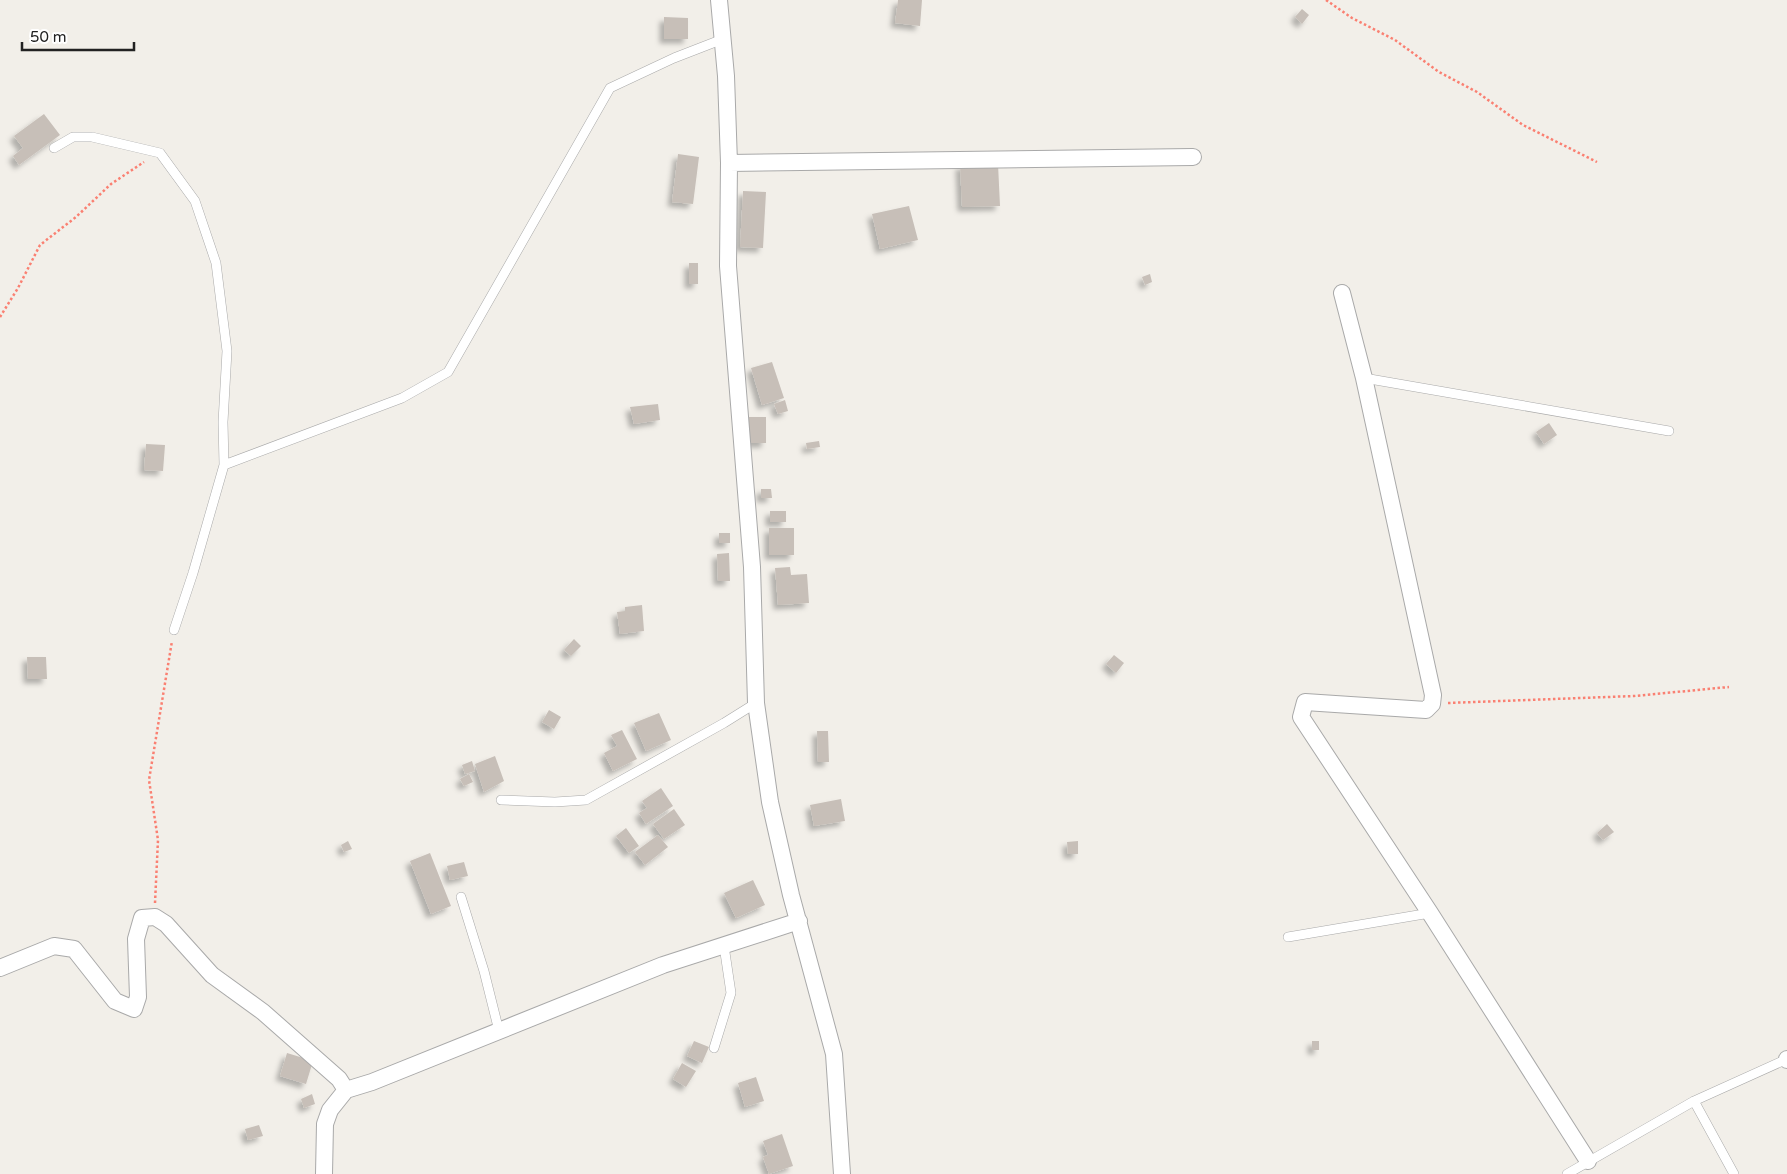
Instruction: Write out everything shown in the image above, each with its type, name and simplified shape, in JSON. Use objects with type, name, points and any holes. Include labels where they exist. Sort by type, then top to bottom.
[{"type":"street","points":[[719,0],[723,39],[729,163],[728,266],[752,567],[756,702],[770,802],[834,1054],[842,1174]]},
{"type":"street","points":[[729,163],[1194,156]]},
{"type":"street","points":[[1342,293],[1364,378],[1432,694],[1432,704],[1426,710],[1305,702],[1301,716],[1430,913],[1588,1161]]},
{"type":"street","points":[[0,968],[54,946],[74,949],[115,1001],[134,1009],[138,997],[136,939],[142,918],[155,917],[166,924],[212,974],[263,1012],[339,1080],[346,1090]]},
{"type":"street","points":[[324,1174],[325,1124],[330,1110],[346,1090],[372,1082],[663,965],[799,921]]},
{"type":"lane","points":[[224,465],[402,398],[448,372],[610,88],[674,58],[723,39]]},
{"type":"lane","points":[[54,148],[72,136],[92,137],[160,152],[194,201],[216,263],[227,351],[223,422],[224,465],[193,573],[174,630]]},
{"type":"lane","points":[[1364,378],[1669,431]]},
{"type":"lane","points":[[501,800],[555,802],[586,800],[724,723],[756,702]]},
{"type":"lane","points":[[461,897],[484,971],[499,1031]]},
{"type":"lane","points":[[1288,937],[1430,913]]},
{"type":"lane","points":[[714,1048],[731,992],[724,946]]},
{"type":"lane","points":[[1567,1174],[1694,1102],[1787,1059]]},
{"type":"lane","points":[[1694,1102],[1734,1174]]},
{"type":"path","points":[[1326,0],[1352,18],[1395,40],[1439,72],[1478,92],[1523,125],[1597,162]]},
{"type":"path","points":[[0,317],[40,246],[76,218],[111,184],[160,152]]},
{"type":"path","points":[[155,917],[158,840],[149,780],[174,630]]},
{"type":"path","points":[[1432,704],[1634,696],[1729,687]]},
{"type":"building","points":[[898,0],[922,0],[920,26],[895,23]]},
{"type":"building","points":[[1302,9],[1309,15],[1302,24],[1295,17]]},
{"type":"building","points":[[664,17],[688,18],[688,39],[664,39]]},
{"type":"building","points":[[44,114],[60,135],[19,165],[13,156],[23,148],[14,136]]},
{"type":"building","points":[[678,154],[699,157],[693,204],[672,202]]},
{"type":"building","points":[[998,164],[1000,206],[962,207],[960,165]]},
{"type":"building","points":[[743,191],[766,192],[763,248],[740,247]]},
{"type":"building","points":[[909,206],[918,240],[880,249],[872,214]]},
{"type":"building","points":[[689,263],[698,263],[698,284],[689,284]]},
{"type":"building","points":[[1150,274],[1152,282],[1145,285],[1142,277]]},
{"type":"building","points":[[772,362],[784,398],[762,405],[751,368]]},
{"type":"building","points":[[785,400],[788,411],[778,414],[774,404]]},
{"type":"building","points":[[658,404],[660,420],[634,424],[630,407]]},
{"type":"building","points":[[749,417],[766,417],[766,443],[749,443]]},
{"type":"building","points":[[1549,423],[1557,435],[1544,444],[1536,432]]},
{"type":"building","points":[[819,441],[820,447],[807,449],[806,443]]},
{"type":"building","points":[[146,444],[165,445],[163,471],[144,470]]},
{"type":"building","points":[[761,489],[771,489],[772,498],[761,498]]},
{"type":"building","points":[[770,511],[786,511],[786,522],[770,522]]},
{"type":"building","points":[[769,528],[794,528],[794,555],[769,555]]},
{"type":"building","points":[[719,533],[730,533],[730,543],[719,543]]},
{"type":"building","points":[[729,553],[730,581],[718,581],[717,554]]},
{"type":"building","points":[[790,567],[791,575],[807,574],[809,603],[778,605],[775,568]]},
{"type":"building","points":[[642,605],[644,631],[620,634],[617,612],[625,611],[625,607]]},
{"type":"building","points":[[574,639],[581,646],[571,656],[564,650]]},
{"type":"building","points":[[1114,655],[1124,663],[1116,673],[1106,664]]},
{"type":"building","points":[[27,657],[46,657],[47,679],[28,679]]},
{"type":"building","points":[[549,710],[561,717],[554,729],[542,722]]},
{"type":"building","points":[[659,713],[671,740],[646,751],[634,723]]},
{"type":"building","points":[[622,730],[637,759],[613,771],[604,753],[617,746],[611,735]]},
{"type":"building","points":[[817,731],[828,731],[829,762],[818,762]]},
{"type":"building","points":[[495,756],[504,781],[484,792],[475,764]]},
{"type":"building","points":[[472,761],[475,771],[465,774],[462,765]]},
{"type":"building","points":[[469,774],[473,782],[464,786],[460,779]]},
{"type":"building","points":[[661,788],[673,806],[646,824],[639,813],[647,808],[642,801]]},
{"type":"building","points":[[841,799],[845,821],[814,826],[810,805]]},
{"type":"building","points":[[674,809],[685,825],[664,839],[653,824]]},
{"type":"building","points":[[1607,824],[1614,832],[1603,840],[1597,833]]},
{"type":"building","points":[[626,828],[639,846],[629,853],[616,836]]},
{"type":"building","points":[[658,835],[668,847],[645,865],[635,852]]},
{"type":"building","points":[[348,841],[352,849],[344,852],[341,845]]},
{"type":"building","points":[[1078,841],[1078,854],[1068,854],[1067,842]]},
{"type":"building","points":[[430,853],[451,906],[431,914],[410,861]]},
{"type":"building","points":[[464,862],[468,876],[450,880],[447,866]]},
{"type":"building","points":[[753,880],[765,905],[736,918],[724,893]]},
{"type":"building","points":[[694,1041],[709,1047],[702,1063],[687,1056]]},
{"type":"building","points":[[1312,1041],[1319,1041],[1319,1050],[1312,1050]]},
{"type":"building","points":[[287,1053],[313,1061],[306,1084],[280,1076]]},
{"type":"building","points":[[682,1063],[696,1071],[686,1087],[673,1079]]},
{"type":"building","points":[[756,1077],[764,1101],[745,1107],[738,1083]]},
{"type":"building","points":[[312,1094],[315,1104],[304,1108],[301,1099]]},
{"type":"building","points":[[259,1125],[263,1136],[248,1140],[245,1129]]},
{"type":"building","points":[[782,1134],[793,1166],[769,1174],[763,1157],[768,1155],[763,1141]]}]
